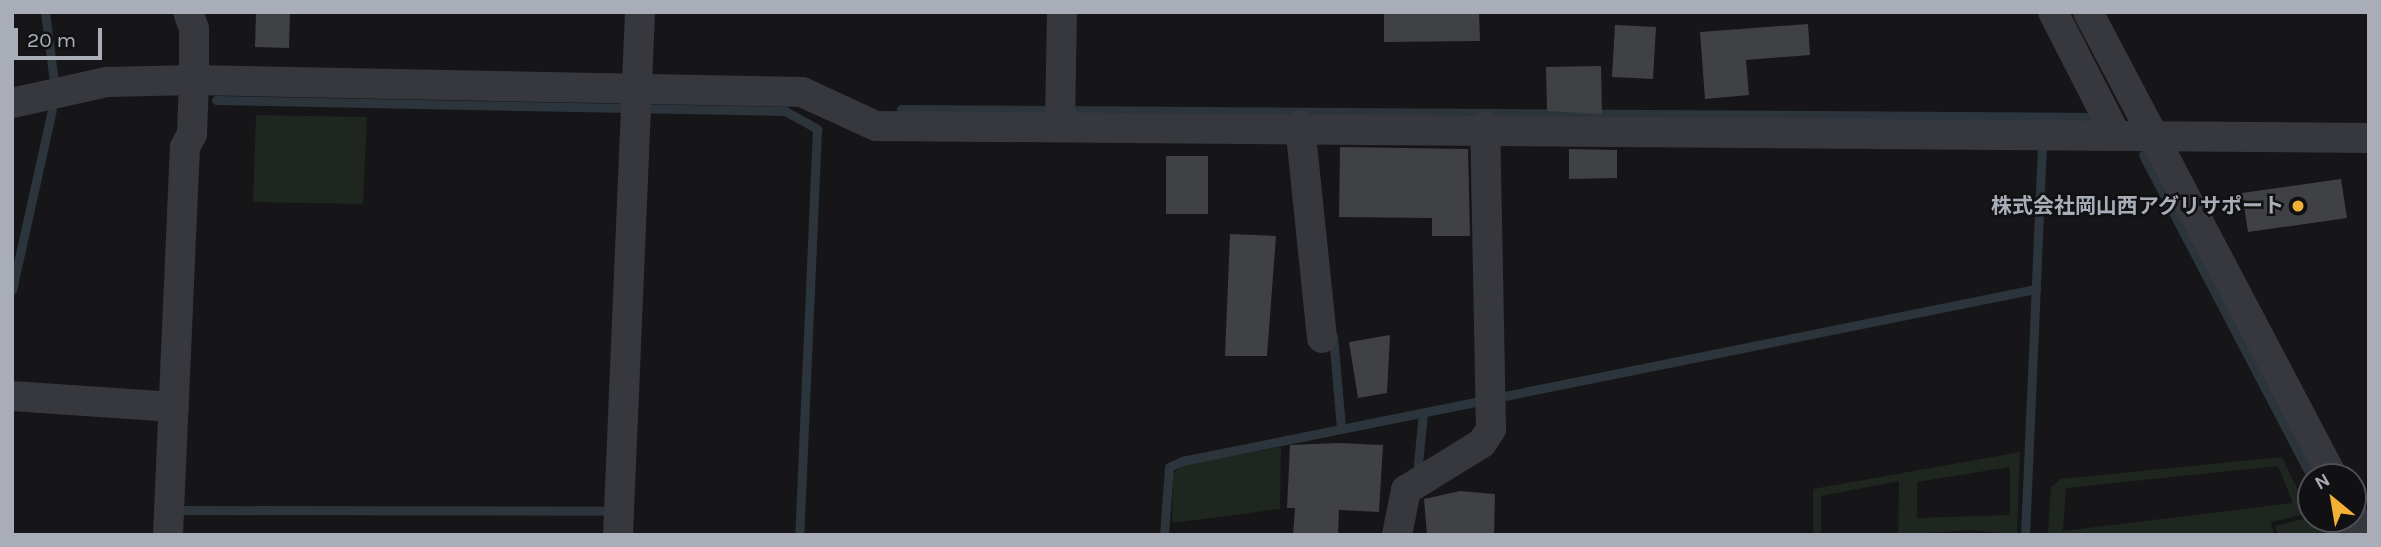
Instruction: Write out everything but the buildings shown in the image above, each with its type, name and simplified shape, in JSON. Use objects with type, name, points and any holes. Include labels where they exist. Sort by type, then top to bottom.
[{"type":"street","points":[[169,535],[185,147],[192,134],[194,80],[194,29],[188,12]]},
{"type":"street","points":[[619,519],[632,104],[640,12]]},
{"type":"street","points":[[1060,115],[1062,12]]},
{"type":"street","points":[[2053,12],[2115,133]]},
{"type":"street","points":[[2088,12],[2326,463]]},
{"type":"street","points":[[12,103],[107,82],[194,80],[632,104],[802,92],[876,127],[1060,115],[1300,125],[2369,138]]},
{"type":"street","points":[[1300,125],[1322,338]]},
{"type":"street","points":[[1397,535],[1416,484],[1482,443],[1494,398],[1485,127]]},
{"type":"street","points":[[12,396],[174,407]]},
{"type":"shaded area","points":[[256,115],[367,117],[363,204],[253,202]]},
{"type":"shaded area","points":[[1281,447],[1280,509],[1172,523],[1173,475],[1181,465]]},
{"type":"shaded area","points":[[2020,452],[2017,535],[1972,530],[1898,535],[1899,481],[1821,496],[1821,535],[1813,535],[1813,489]],"holes":[[[2010,467],[2010,515],[1917,518],[1917,482]]]},
{"type":"shaded area","points":[[2282,457],[2297,488],[2297,516],[2271,522],[2274,535],[2048,535],[2051,487],[2061,479]],"holes":[[[2278,466],[2293,503],[2063,531],[2066,488]]]},
{"type":"shaded area","points":[[2297,520],[2297,533],[2334,535],[2278,535],[2275,526]]},
{"type":"waterway","points":[[45,12],[54,82]]},
{"type":"waterway","points":[[216,100],[785,111],[817,129],[799,535]]},
{"type":"waterway","points":[[901,109],[2094,117]]},
{"type":"waterway","points":[[12,290],[52,110]]},
{"type":"waterway","points":[[2025,535],[2042,151]]},
{"type":"waterway","points":[[2143,155],[2304,463]]},
{"type":"waterway","points":[[1164,535],[1169,467],[1182,461],[2036,289]]},
{"type":"waterway","points":[[1333,336],[1341,428]]},
{"type":"waterway","points":[[1417,474],[1423,413]]},
{"type":"waterway","points":[[182,510],[614,511]]},
{"type":"place","name":"株式会社岡山西アグリサポート","points":[[2298,206]]}]
